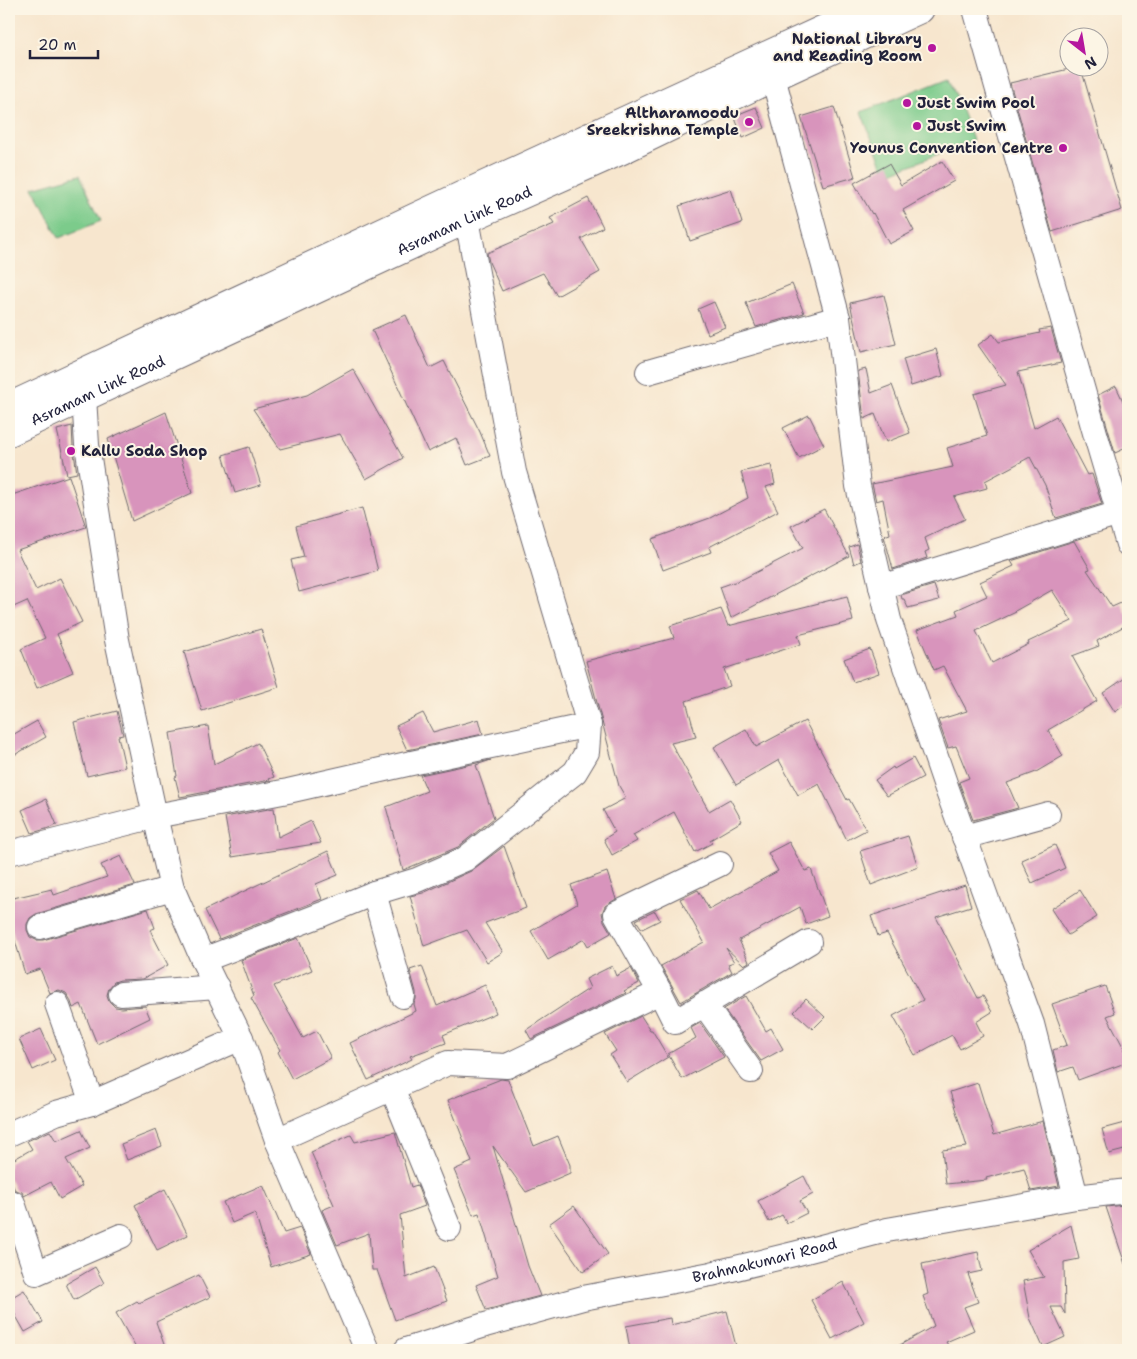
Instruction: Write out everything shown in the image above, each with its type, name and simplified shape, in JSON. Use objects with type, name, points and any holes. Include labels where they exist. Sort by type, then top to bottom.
[{"type":"main road","name":"Asramam Link Road","points":[[9,432],[82,385],[868,9]]},
{"type":"main road","name":"Asramam Link Road","points":[[9,407],[82,385],[467,219],[622,150],[920,9]]},
{"type":"street","points":[[975,9],[1128,544]]},
{"type":"street","points":[[774,77],[838,318],[858,486],[889,620],[964,837],[1032,1024],[1076,1197]]},
{"type":"street","points":[[203,960],[374,893],[417,880],[465,859],[575,772],[587,752],[589,725],[514,472],[467,219]]},
{"type":"street","points":[[648,372],[838,318]]},
{"type":"street","points":[[82,385],[87,445],[117,640],[172,888],[203,960],[241,1038],[278,1140],[367,1350]]},
{"type":"street","points":[[881,587],[1119,513]]},
{"type":"street","points":[[9,853],[155,816],[288,791],[589,725]]},
{"type":"street","points":[[964,837],[1048,814]]},
{"type":"street","points":[[720,864],[616,914],[675,1022],[809,942]]},
{"type":"street","points":[[40,927],[172,888]]},
{"type":"street","points":[[374,893],[403,996]]},
{"type":"street","points":[[121,994],[217,987]]},
{"type":"street","points":[[278,1140],[448,1063],[507,1066],[660,992]]},
{"type":"street","points":[[57,1004],[92,1103]]},
{"type":"street","points":[[704,1004],[751,1071]]},
{"type":"street","points":[[9,1134],[56,1113],[92,1103],[241,1038]]},
{"type":"street","points":[[392,1088],[450,1228]]},
{"type":"street","name":"Brahmakumari Road","points":[[406,1350],[485,1325],[583,1298],[711,1274],[887,1230],[1076,1197],[1128,1191]]},
{"type":"street","points":[[10,1201],[36,1273],[121,1236]]},
{"type":"green space","name":"Just Swim","points":[[949,77],[973,140],[886,175],[861,112]]},
{"type":"green space","points":[[80,175],[101,221],[59,238],[33,188]]},
{"type":"building","name":"Younus Convention Centre","points":[[1060,71],[1060,78],[1084,78],[1122,210],[1052,232],[1010,83]]},
{"type":"building","name":"Altharamoodu Sreekrishna Temple","points":[[756,107],[765,128],[743,138],[734,116]]},
{"type":"building","points":[[834,107],[855,177],[823,186],[801,117]]},
{"type":"building","points":[[942,161],[954,181],[903,210],[914,231],[889,244],[873,213],[854,183],[889,164],[901,185]]},
{"type":"building","points":[[731,189],[742,223],[690,241],[679,206]]},
{"type":"building","points":[[588,198],[603,227],[581,239],[600,272],[557,296],[543,273],[502,291],[487,253],[554,224],[550,218]]},
{"type":"building","points":[[792,284],[804,313],[756,327],[746,303]]},
{"type":"building","points":[[884,295],[896,344],[861,352],[850,303]]},
{"type":"building","points":[[714,302],[725,327],[708,334],[698,309]]},
{"type":"building","points":[[406,315],[430,368],[444,361],[490,456],[467,465],[456,438],[428,452],[372,330]]},
{"type":"building","points":[[1051,328],[1061,363],[1018,372],[1034,428],[1056,416],[1087,475],[1092,474],[1102,504],[1056,518],[1045,485],[1030,457],[985,481],[987,488],[954,497],[965,519],[925,538],[929,550],[925,552],[927,558],[893,569],[884,536],[890,534],[883,499],[876,501],[872,484],[953,467],[947,448],[987,436],[974,394],[1006,385],[978,345],[993,334],[999,342],[1040,333],[1039,330]]},
{"type":"building","points":[[936,349],[943,376],[911,386],[903,359]]},
{"type":"building","points":[[353,369],[403,458],[366,479],[340,434],[280,449],[253,409],[307,395]]},
{"type":"building","points":[[866,369],[871,393],[892,385],[910,433],[886,442],[875,414],[864,419],[858,371]]},
{"type":"building","points":[[1116,386],[1128,412],[1128,447],[1115,453],[1098,395]]},
{"type":"building","points":[[166,412],[192,493],[132,521],[108,439]]},
{"type":"building","points":[[809,415],[824,445],[799,458],[783,428]]},
{"type":"building","name":"Kallu Soda Shop","points":[[72,426],[77,473],[67,475],[57,430]]},
{"type":"building","points":[[249,447],[261,485],[235,493],[223,455]]},
{"type":"building","points":[[771,465],[775,484],[766,487],[778,511],[709,547],[711,552],[663,570],[652,539],[710,518],[748,498],[741,472]]},
{"type":"building","points":[[69,476],[86,527],[17,550],[36,590],[60,578],[82,622],[57,634],[73,672],[37,688],[21,649],[45,638],[27,601],[9,609],[9,496]]},
{"type":"building","points":[[362,508],[378,571],[299,592],[291,560],[304,557],[296,526]]},
{"type":"building","points":[[824,509],[849,556],[731,618],[720,587],[743,579],[803,548],[791,526]]},
{"type":"building","points":[[1074,541],[1090,569],[1087,570],[1112,607],[1121,603],[1128,617],[1128,624],[1097,641],[1099,646],[1072,656],[1097,701],[1048,730],[1063,756],[1036,772],[1007,783],[1018,808],[973,820],[959,782],[969,778],[956,746],[948,748],[938,720],[967,711],[943,666],[934,670],[917,630],[958,615],[956,610],[987,596],[980,582],[1014,566],[1011,561]],"holes":[[[1052,590],[1072,621],[1028,642],[1029,644],[992,663],[976,631],[1016,612]]]},
{"type":"building","points":[[857,544],[861,561],[854,564],[849,547]]},
{"type":"building","points":[[934,585],[939,600],[908,608],[904,599],[902,599],[901,595]]},
{"type":"building","points":[[847,596],[853,621],[798,635],[801,644],[724,669],[730,686],[686,701],[696,737],[671,743],[709,811],[730,799],[742,821],[710,840],[712,843],[695,852],[674,812],[633,835],[637,841],[612,855],[604,839],[615,832],[603,810],[626,798],[619,786],[586,661],[674,638],[670,626],[721,609],[728,626]]},
{"type":"building","points":[[261,629],[279,687],[202,711],[184,652]]},
{"type":"building","points":[[870,649],[879,673],[853,682],[844,659]]},
{"type":"building","points":[[1128,676],[1128,703],[1115,712],[1103,693]]},
{"type":"building","points":[[117,711],[123,735],[118,736],[125,767],[87,776],[74,722]]},
{"type":"building","points":[[423,713],[433,732],[479,719],[483,734],[407,750],[396,726]]},
{"type":"building","points":[[37,721],[46,737],[9,758],[9,737]]},
{"type":"building","points":[[805,721],[847,800],[849,799],[866,830],[847,840],[819,784],[798,795],[779,760],[736,785],[714,747],[746,729],[756,747]]},
{"type":"building","points":[[208,726],[214,764],[258,743],[274,777],[270,780],[180,797],[175,777],[177,776],[170,733]]},
{"type":"building","points":[[913,758],[923,777],[887,796],[875,780],[893,767],[894,769]]},
{"type":"building","points":[[491,760],[476,765],[494,818],[458,847],[403,870],[386,807],[427,791],[420,775]]},
{"type":"building","points":[[46,799],[57,825],[32,833],[22,810]]},
{"type":"building","points":[[274,808],[278,837],[311,821],[321,843],[232,857],[225,817]]},
{"type":"building","points":[[908,836],[918,867],[871,885],[860,851]]},
{"type":"building","points":[[789,842],[805,871],[811,869],[828,916],[806,924],[800,907],[739,940],[749,962],[744,965],[726,948],[734,962],[728,964],[732,972],[681,1002],[661,966],[704,942],[680,899],[698,890],[709,909],[778,871],[768,853]]},
{"type":"building","points":[[1055,845],[1065,868],[1032,883],[1021,860]]},
{"type":"building","points":[[504,846],[526,908],[485,923],[503,952],[487,962],[467,930],[424,946],[410,896],[423,893],[471,871]]},
{"type":"building","points":[[328,851],[338,875],[316,884],[322,899],[219,939],[205,910]]},
{"type":"building","points":[[121,856],[135,885],[36,914],[30,918],[27,924],[30,937],[36,940],[43,940],[148,909],[155,928],[150,930],[168,965],[143,979],[114,982],[109,988],[107,995],[109,1001],[115,1007],[145,1006],[150,1018],[97,1044],[81,1004],[73,1008],[66,993],[59,990],[50,993],[40,969],[25,974],[9,921],[9,899],[52,889],[54,895],[107,877],[101,865]]},
{"type":"building","points":[[607,872],[616,899],[605,906],[602,913],[611,933],[588,946],[584,939],[548,960],[531,931],[577,904],[571,885]]},
{"type":"building","points":[[965,885],[971,906],[936,917],[978,998],[983,996],[992,1012],[976,1022],[983,1036],[960,1049],[952,1035],[915,1055],[893,1016],[923,1000],[887,933],[878,936],[871,916]]},
{"type":"building","points":[[1080,890],[1097,917],[1068,935],[1051,909]]},
{"type":"building","points":[[655,911],[660,920],[642,929],[636,920]]},
{"type":"building","points":[[298,938],[312,970],[274,986],[303,1038],[317,1031],[331,1058],[292,1079],[278,1052],[280,1050],[251,998],[254,996],[241,960]]},
{"type":"building","points":[[422,966],[437,1006],[485,985],[496,1013],[443,1035],[446,1043],[410,1056],[412,1059],[368,1080],[350,1043],[416,1011],[414,1004],[416,992],[410,970]]},
{"type":"building","points":[[612,966],[616,976],[631,968],[639,983],[624,991],[626,993],[531,1039],[526,1030],[590,988],[586,979]]},
{"type":"building","points":[[1105,986],[1115,1013],[1107,1016],[1128,1056],[1128,1062],[1078,1080],[1073,1067],[1058,1072],[1053,1050],[1067,1045],[1052,1004]]},
{"type":"building","points":[[746,996],[766,1031],[771,1028],[783,1049],[761,1061],[724,1009]]},
{"type":"building","points":[[806,999],[825,1017],[813,1029],[794,1012]]},
{"type":"building","points":[[641,1016],[668,1057],[627,1082],[610,1055],[616,1051],[605,1034]]},
{"type":"building","points":[[700,1023],[724,1057],[682,1079],[668,1054],[696,1038],[691,1028]]},
{"type":"building","points":[[41,1029],[55,1060],[33,1070],[19,1039]]},
{"type":"building","points":[[501,1079],[508,1080],[534,1146],[558,1136],[570,1165],[570,1173],[526,1192],[493,1146],[528,1266],[540,1296],[486,1310],[476,1285],[498,1276],[479,1213],[473,1215],[454,1170],[472,1162],[448,1100]]},
{"type":"building","points":[[978,1083],[994,1135],[1043,1121],[1059,1186],[1031,1191],[1024,1168],[986,1178],[987,1180],[946,1184],[942,1150],[967,1147],[950,1092]]},
{"type":"building","points":[[1128,1122],[1128,1149],[1109,1154],[1102,1129]]},
{"type":"building","points":[[81,1130],[90,1148],[66,1159],[82,1186],[60,1199],[51,1182],[24,1196],[22,1192],[15,1190],[9,1178],[9,1162],[32,1149],[27,1141],[50,1131],[56,1141]]},
{"type":"building","points":[[156,1130],[162,1146],[127,1160],[121,1144]]},
{"type":"building","points":[[395,1132],[411,1187],[417,1185],[425,1206],[400,1215],[406,1278],[434,1267],[447,1301],[395,1320],[377,1270],[372,1270],[369,1233],[337,1245],[322,1210],[334,1205],[311,1152],[351,1135],[355,1142]]},
{"type":"building","points":[[804,1176],[813,1194],[800,1201],[807,1213],[787,1223],[782,1215],[769,1222],[758,1201]]},
{"type":"building","points":[[263,1185],[284,1233],[300,1228],[311,1254],[271,1267],[255,1213],[232,1223],[223,1202]]},
{"type":"building","points":[[165,1189],[188,1235],[157,1250],[135,1205]]},
{"type":"building","points":[[1124,1205],[1128,1216],[1128,1263],[1125,1264],[1106,1207]]},
{"type":"building","points":[[574,1206],[608,1254],[583,1272],[549,1224]]},
{"type":"building","points":[[1071,1225],[1079,1259],[1064,1262],[1065,1314],[1061,1307],[1051,1307],[1065,1337],[1043,1347],[1030,1318],[1023,1281],[1044,1277],[1028,1250]]},
{"type":"building","points":[[978,1252],[982,1271],[968,1274],[978,1302],[964,1307],[974,1330],[946,1342],[951,1350],[891,1350],[934,1326],[923,1296],[928,1294],[922,1264]]},
{"type":"building","points":[[95,1267],[104,1283],[74,1300],[66,1284]]},
{"type":"building","points":[[199,1275],[210,1297],[156,1322],[166,1350],[137,1350],[116,1313],[137,1301],[139,1303]]},
{"type":"building","points":[[843,1282],[864,1322],[832,1339],[811,1300]]},
{"type":"building","points":[[24,1290],[43,1322],[25,1332],[9,1304],[9,1299]]},
{"type":"building","points":[[727,1311],[737,1350],[630,1350],[626,1326],[670,1318],[671,1325]]},
{"type":"place","name":"National Library and Reading Room","points":[[932,48]]},
{"type":"place","name":"Just Swim Pool","points":[[907,103]]},
{"type":"place","name":"Altharamoodu Sreekrishna Temple","points":[[749,122]]},
{"type":"place","name":"Just Swim","points":[[917,126]]},
{"type":"place","name":"Younus Convention Centre","points":[[1063,148]]},
{"type":"place","name":"Kallu Soda Shop","points":[[71,451]]}]
